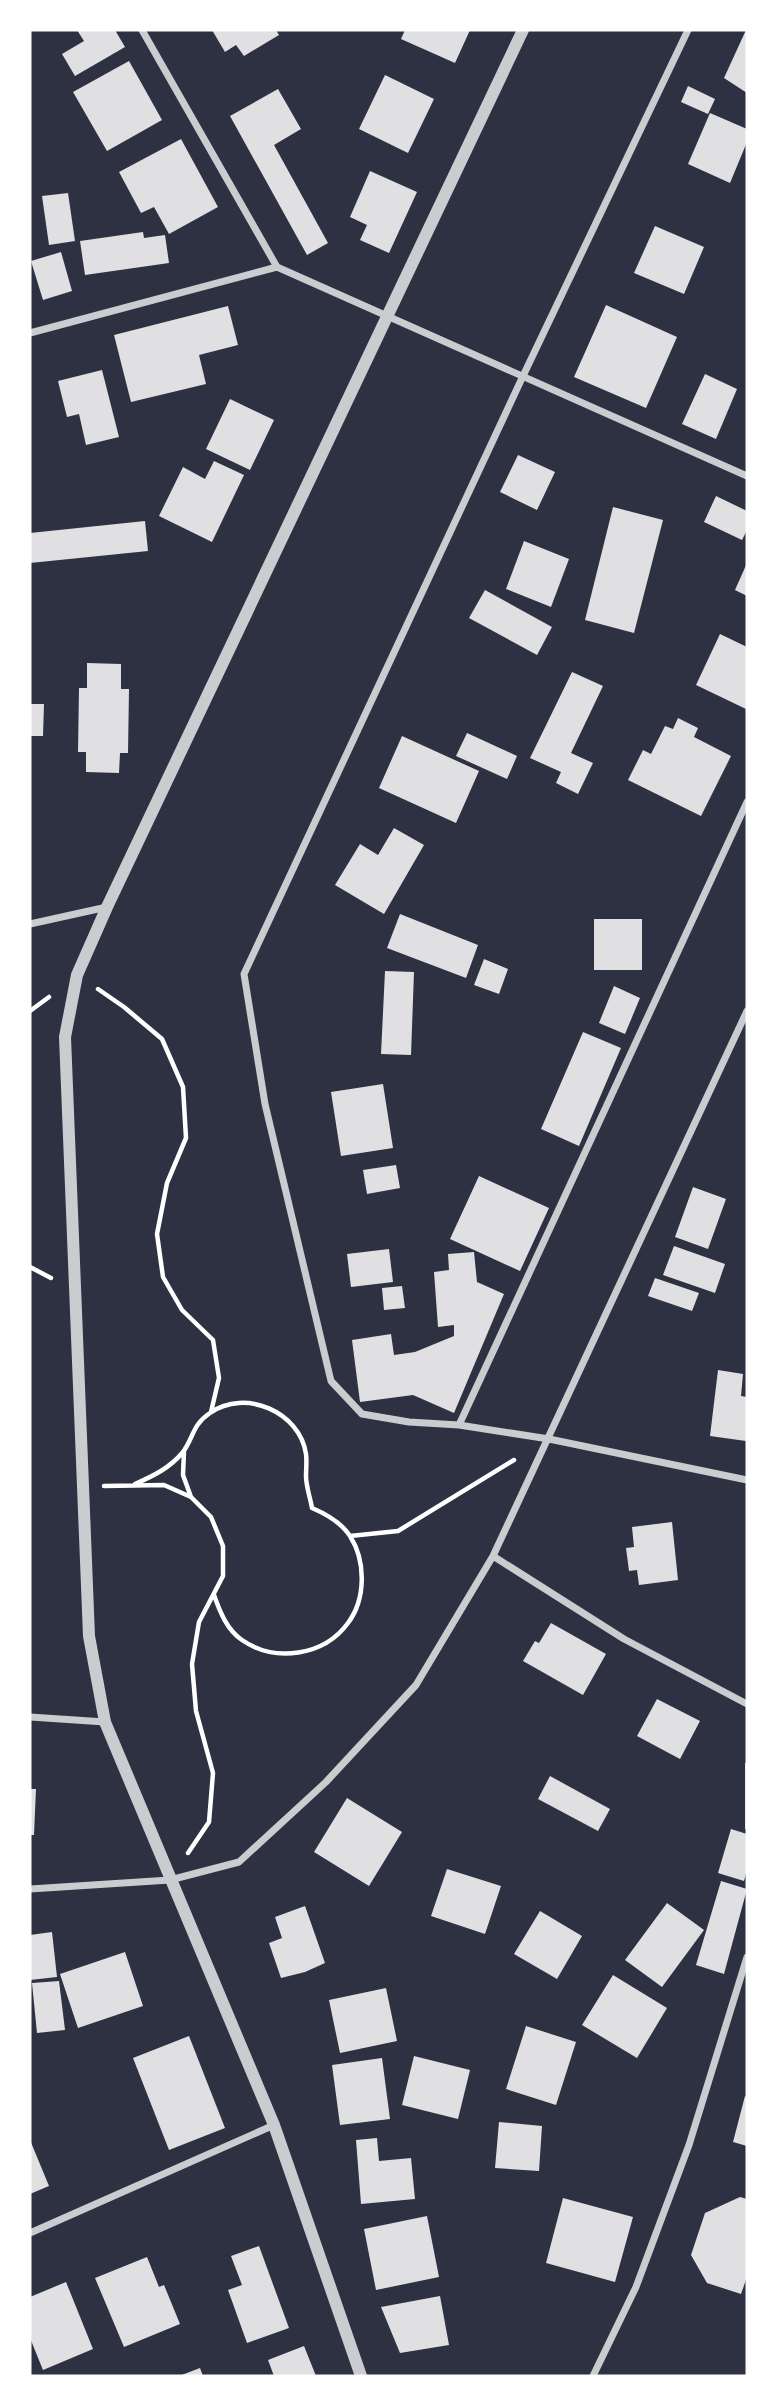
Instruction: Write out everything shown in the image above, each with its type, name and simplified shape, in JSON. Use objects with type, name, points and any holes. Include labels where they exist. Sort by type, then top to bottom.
[{"type":"street","points":[[142,30],[277,267],[747,476]]},
{"type":"street","points":[[361,2376],[274,2125],[105,1722],[89,1636],[65,1037],[77,975],[107,907],[523,30]]},
{"type":"street","points":[[688,30],[244,974],[265,1104],[331,1381],[362,1414],[549,1439],[747,1480]]},
{"type":"street","points":[[30,333],[277,267]]},
{"type":"street","points":[[459,1425],[747,802]]},
{"type":"street","points":[[30,924],[107,907]]},
{"type":"street","points":[[30,1889],[170,1880],[239,1863],[326,1782],[416,1685],[494,1556],[747,1011]]},
{"type":"street","points":[[494,1556],[624,1639],[747,1704]]},
{"type":"street","points":[[30,1717],[105,1722]]},
{"type":"street","points":[[593,2376],[636,2287],[685,2158],[747,1957]]},
{"type":"street","points":[[30,2232],[274,2125]]},
{"type":"path","points":[[77,975],[124,1007],[162,1040],[183,1087],[186,1138],[167,1183],[157,1234],[163,1277],[182,1310],[213,1340],[219,1378],[211,1412]]},
{"type":"path","points":[[191,1497],[183,1475],[184,1451],[193,1429],[211,1412],[234,1403],[258,1404],[280,1413],[297,1430],[306,1454],[306,1479],[312,1508],[329,1515],[350,1536],[362,1564],[361,1595],[348,1623],[326,1643],[298,1654],[268,1652],[241,1640],[222,1617],[214,1595]]},
{"type":"path","points":[[350,1536],[398,1531],[549,1439]]},
{"type":"path","points":[[135,1485],[162,1472],[184,1451]]},
{"type":"path","points":[[83,1487],[164,1485],[191,1497],[211,1517],[223,1546],[223,1576],[199,1622],[192,1664],[196,1712],[213,1773],[209,1822],[170,1880]]},
{"type":"building","points":[[77,30],[115,30],[125,47],[75,76],[62,54],[84,41]]},
{"type":"building","points":[[212,30],[276,30],[279,35],[244,56],[236,45],[225,52]]},
{"type":"building","points":[[405,30],[470,30],[455,63],[401,39]]},
{"type":"building","points":[[747,30],[747,93],[724,78]]},
{"type":"building","points":[[129,61],[162,120],[107,151],[73,92]]},
{"type":"building","points":[[385,75],[434,99],[408,153],[359,129]]},
{"type":"building","points":[[688,86],[715,99],[708,114],[681,102]]},
{"type":"building","points":[[278,89],[301,129],[274,145],[328,243],[307,255],[230,116]]},
{"type":"building","points":[[710,113],[747,129],[747,142],[730,183],[688,164]]},
{"type":"building","points":[[181,139],[218,207],[169,234],[154,207],[141,213],[119,172]]},
{"type":"building","points":[[370,171],[417,192],[389,253],[360,240],[367,225],[350,217]]},
{"type":"building","points":[[68,193],[75,241],[49,245],[42,196]]},
{"type":"building","points":[[655,226],[704,247],[684,294],[634,273]]},
{"type":"building","points":[[143,232],[144,238],[165,235],[169,263],[85,275],[80,241]]},
{"type":"building","points":[[61,252],[72,291],[43,300],[31,261]]},
{"type":"building","points":[[606,305],[677,337],[646,408],[574,377]]},
{"type":"building","points":[[228,306],[238,345],[199,355],[206,384],[131,402],[114,335]]},
{"type":"building","points":[[102,370],[119,437],[86,445],[79,414],[67,417],[58,381]]},
{"type":"building","points":[[705,374],[737,389],[716,439],[682,424]]},
{"type":"building","points":[[230,399],[274,420],[250,470],[206,449]]},
{"type":"building","points":[[518,455],[555,472],[537,510],[500,492]]},
{"type":"building","points":[[214,461],[244,475],[212,542],[159,516],[183,467],[205,479]]},
{"type":"building","points":[[716,496],[747,511],[747,530],[742,540],[704,522]]},
{"type":"building","points":[[613,507],[663,520],[634,633],[585,620]]},
{"type":"building","points":[[145,521],[148,551],[30,563],[30,533]]},
{"type":"building","points":[[524,541],[569,559],[551,607],[506,589]]},
{"type":"building","points":[[747,563],[747,596],[735,590]]},
{"type":"building","points":[[485,590],[552,627],[537,655],[469,618]]},
{"type":"building","points":[[720,634],[747,647],[746,709],[696,685]]},
{"type":"building","points":[[87,663],[121,664],[121,689],[129,689],[128,753],[120,753],[119,773],[86,772],[86,752],[78,752],[79,688],[87,688]]},
{"type":"building","points":[[572,672],[603,686],[571,753],[593,763],[578,794],[556,783],[561,772],[530,758]]},
{"type":"building","points":[[30,704],[44,704],[43,736],[30,736]]},
{"type":"building","points":[[678,718],[698,728],[694,737],[731,756],[701,816],[628,780],[643,750],[651,754],[665,726],[673,729]]},
{"type":"building","points":[[467,733],[517,756],[507,779],[456,756]]},
{"type":"building","points":[[402,736],[479,771],[456,823],[379,788]]},
{"type":"building","points":[[394,828],[424,845],[384,914],[335,885],[360,844],[378,855]]},
{"type":"building","points":[[400,914],[478,945],[466,978],[387,948]]},
{"type":"building","points":[[594,919],[642,919],[642,970],[594,970]]},
{"type":"building","points":[[484,959],[508,969],[499,994],[474,985]]},
{"type":"building","points":[[385,971],[414,972],[411,1055],[381,1054]]},
{"type":"building","points":[[614,986],[640,998],[625,1034],[599,1023]]},
{"type":"building","points":[[583,1032],[621,1048],[579,1146],[541,1129]]},
{"type":"building","points":[[383,1084],[393,1148],[341,1156],[331,1092]]},
{"type":"building","points":[[396,1165],[400,1188],[367,1194],[363,1170]]},
{"type":"building","points":[[479,1176],[549,1208],[520,1271],[450,1239]]},
{"type":"building","points":[[693,1187],[726,1199],[708,1249],[675,1237]]},
{"type":"building","points":[[674,1246],[725,1264],[715,1293],[663,1275]]},
{"type":"building","points":[[389,1249],[393,1282],[351,1287],[347,1254]]},
{"type":"building","points":[[474,1252],[477,1282],[504,1294],[454,1413],[413,1395],[360,1402],[352,1340],[391,1334],[394,1355],[415,1352],[454,1336],[454,1325],[438,1327],[434,1272],[449,1270],[448,1254]]},
{"type":"building","points":[[655,1278],[699,1293],[692,1311],[648,1296]]},
{"type":"building","points":[[402,1286],[405,1308],[384,1310],[382,1288]]},
{"type":"building","points":[[718,1370],[743,1374],[741,1396],[747,1397],[746,1441],[710,1436]]},
{"type":"building","points":[[672,1522],[678,1580],[639,1585],[637,1570],[629,1571],[626,1548],[634,1547],[632,1527]]},
{"type":"building","points":[[551,1623],[606,1654],[583,1695],[523,1661],[535,1641],[539,1643]]},
{"type":"building","points":[[657,1699],[700,1721],[680,1759],[637,1736]]},
{"type":"building","points":[[747,1763],[747,1829],[745,1829]]},
{"type":"building","points":[[550,1776],[610,1809],[598,1831],[538,1799]]},
{"type":"building","points":[[30,1789],[36,1789],[34,1835],[30,1835]]},
{"type":"building","points":[[347,1798],[402,1832],[369,1886],[314,1852]]},
{"type":"building","points":[[731,1829],[747,1834],[747,1870],[744,1881],[718,1873]]},
{"type":"building","points":[[447,1869],[501,1886],[485,1934],[431,1916]]},
{"type":"building","points":[[721,1881],[747,1889],[724,1974],[696,1965]]},
{"type":"building","points":[[667,1903],[704,1930],[662,1987],[625,1960]]},
{"type":"building","points":[[305,1906],[325,1963],[281,1978],[269,1943],[282,1938],[275,1917]]},
{"type":"building","points":[[540,1911],[582,1936],[557,1979],[514,1954]]},
{"type":"building","points":[[52,1932],[57,1977],[30,1980],[30,1935]]},
{"type":"building","points":[[125,1952],[143,2006],[78,2028],[60,1974]]},
{"type":"building","points":[[613,1975],[667,2008],[637,2058],[582,2025]]},
{"type":"building","points":[[59,1981],[65,2030],[37,2033],[32,1983]]},
{"type":"building","points":[[386,1988],[397,2041],[340,2053],[329,2000]]},
{"type":"building","points":[[526,2026],[576,2042],[556,2105],[506,2089]]},
{"type":"building","points":[[189,2036],[225,2128],[169,2150],[133,2058]]},
{"type":"building","points":[[414,2056],[470,2070],[458,2119],[402,2105]]},
{"type":"building","points":[[382,2058],[390,2119],[340,2125],[332,2065]]},
{"type":"building","points":[[745,2096],[747,2097],[747,2146],[733,2142]]},
{"type":"building","points":[[499,2122],[542,2126],[539,2171],[495,2168]]},
{"type":"building","points":[[377,2138],[379,2161],[411,2158],[415,2199],[361,2204],[356,2140]]},
{"type":"building","points":[[30,2140],[49,2186],[30,2194]]},
{"type":"building","points":[[740,2197],[747,2199],[747,2277],[741,2294],[707,2283],[691,2255],[705,2213]]},
{"type":"building","points":[[563,2198],[633,2217],[615,2282],[546,2263]]},
{"type":"building","points":[[427,2216],[439,2277],[376,2290],[364,2229]]},
{"type":"building","points":[[259,2246],[289,2328],[247,2343],[228,2290],[242,2285],[231,2256]]},
{"type":"building","points":[[147,2257],[159,2287],[164,2285],[180,2324],[124,2347],[95,2278]]},
{"type":"building","points":[[66,2282],[93,2349],[43,2370],[30,2338],[30,2297]]},
{"type":"building","points":[[440,2296],[449,2345],[400,2353],[381,2307]]},
{"type":"building","points":[[304,2346],[316,2376],[274,2376],[268,2360]]},
{"type":"building","points":[[200,2368],[203,2376],[179,2376]]}]
